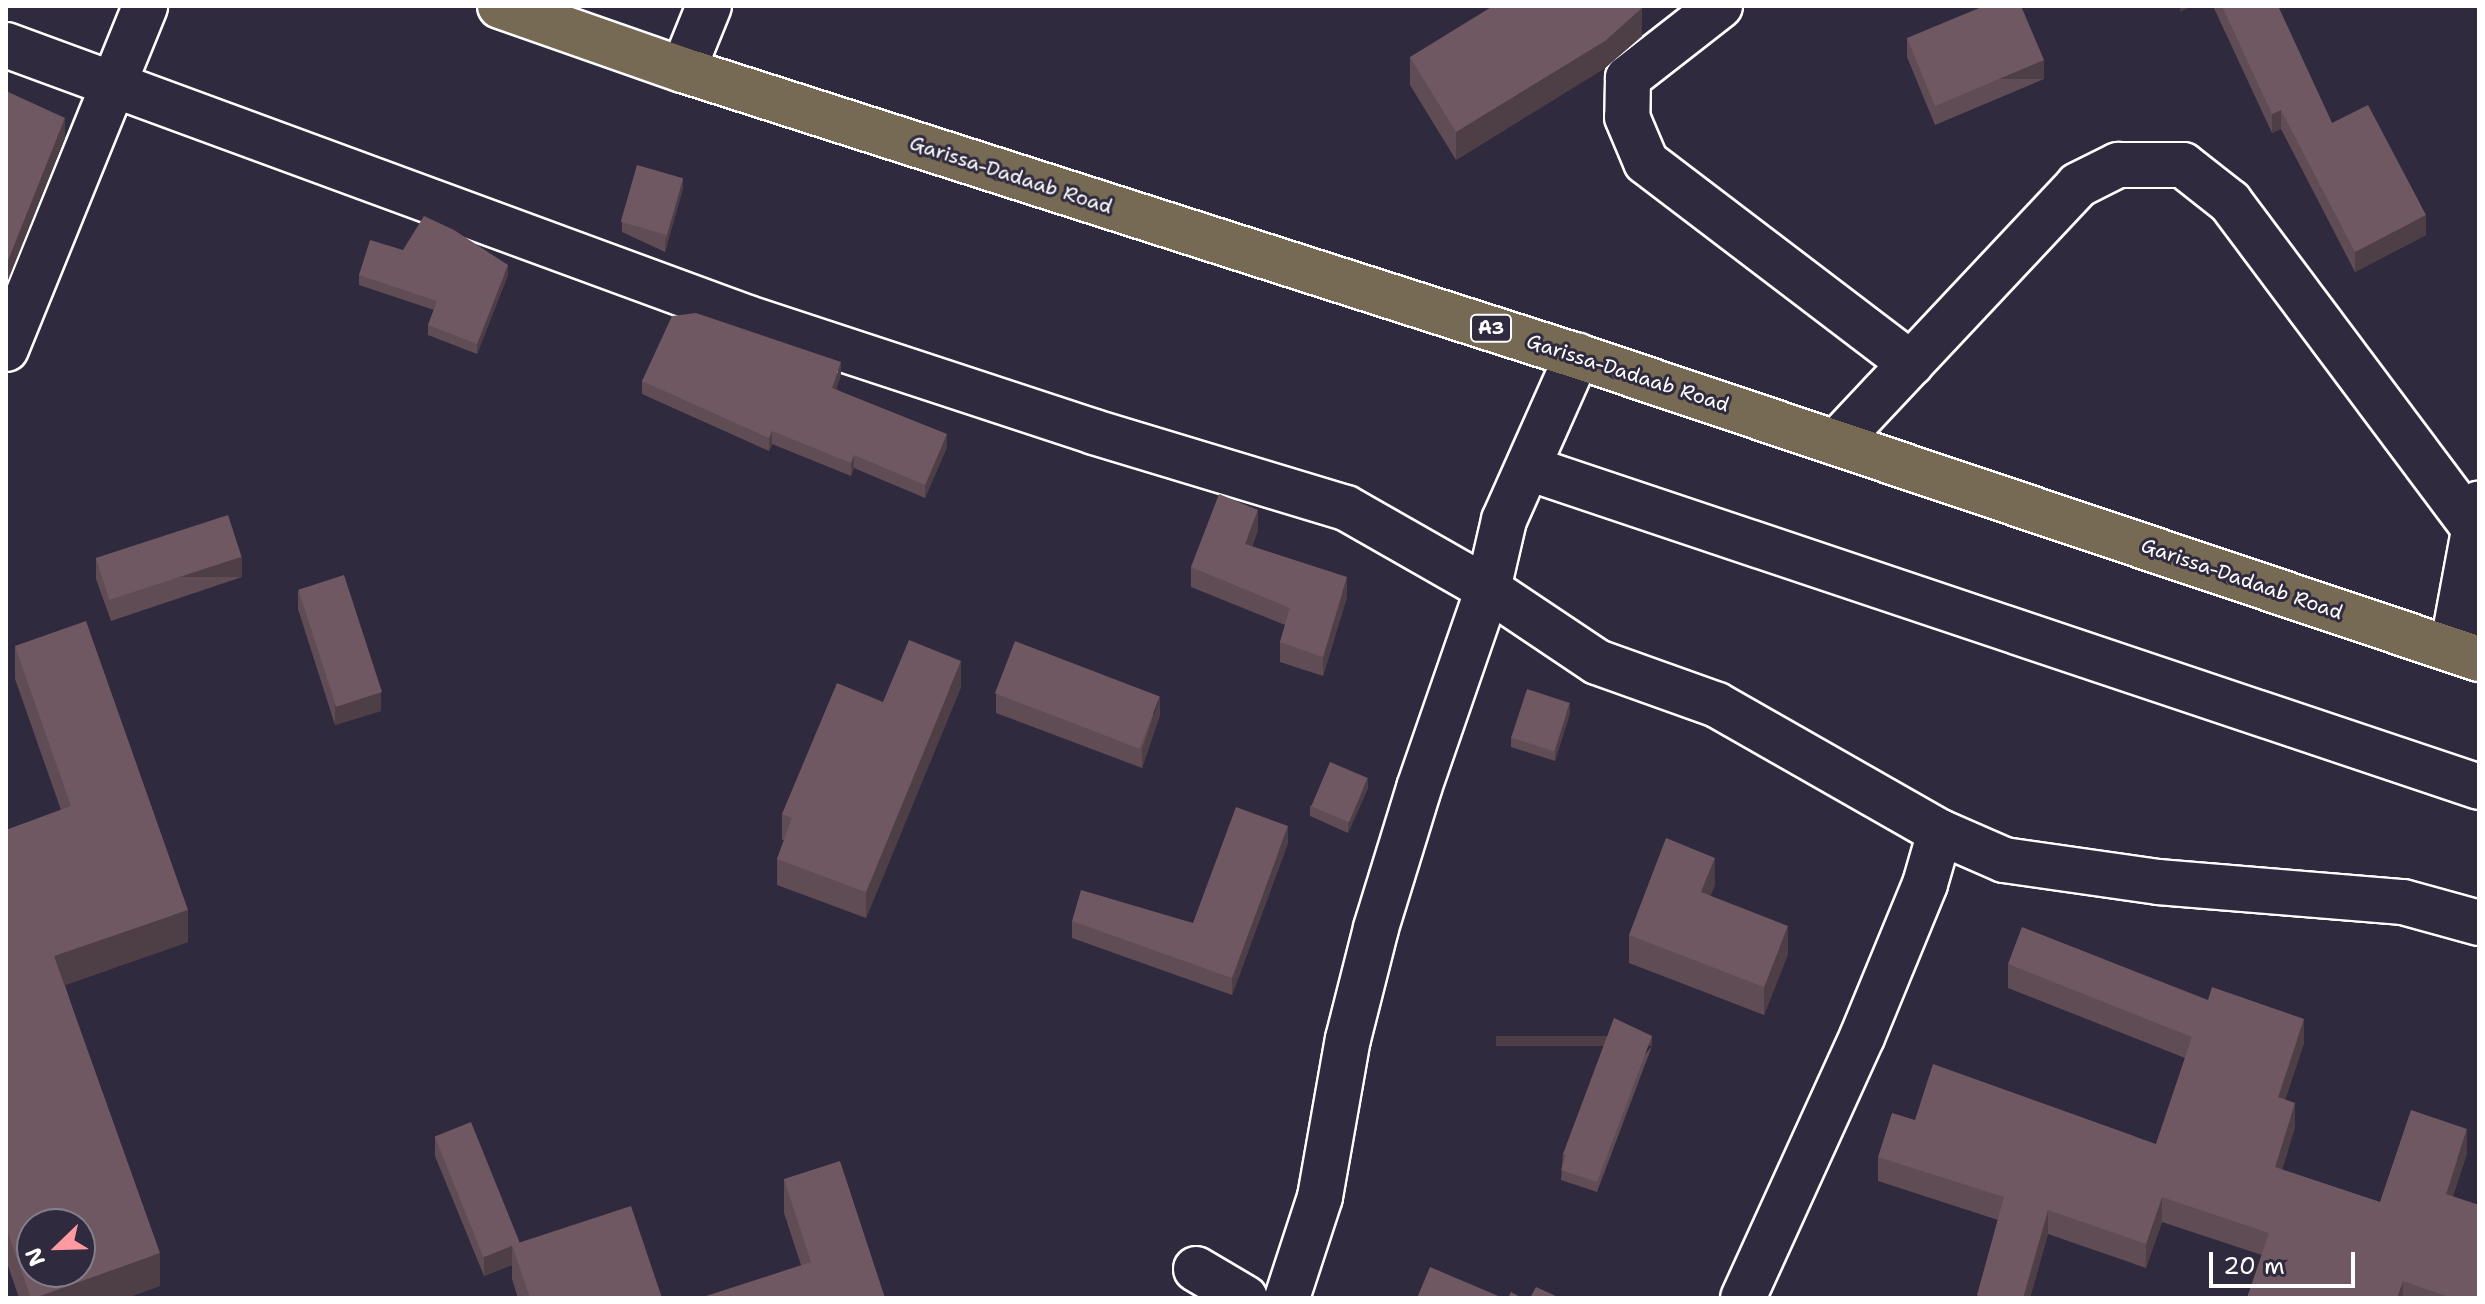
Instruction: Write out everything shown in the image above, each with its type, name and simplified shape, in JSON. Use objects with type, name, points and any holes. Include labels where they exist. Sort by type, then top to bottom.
[{"type":"highway","name":"Garissa-Dadaab Road","points":[[500,6],[683,70],[1577,356],[2465,654]]},
{"type":"street","points":[[6,349],[145,6]]},
{"type":"street","points":[[683,70],[709,6]]},
{"type":"street","points":[[1720,6],[1628,78],[1627,117],[1646,162],[1911,364]]},
{"type":"street","points":[[6,45],[748,318],[1094,432],[1346,508],[1488,589],[1597,662],[1717,705],[1940,832],[2004,860],[2158,882],[2403,902],[2479,923]]},
{"type":"street","points":[[1836,443],[2078,185],[2118,165],[2183,165],[2230,202],[2476,514],[2465,654]]},
{"type":"street","points":[[1287,1298],[1320,1197],[1348,1039],[1376,928],[1419,788],[1488,589],[1504,520],[1577,356]]},
{"type":"street","points":[[1528,468],[2479,787]]},
{"type":"street","points":[[1743,1298],[1862,1037],[1925,884],[1940,832]]},
{"type":"street","points":[[1196,1269],[1245,1298]]},
{"type":"building","points":[[1493,6],[1642,8],[1605,41],[1456,132],[1410,57]]},
{"type":"building","points":[[1984,6],[2021,6],[2044,60],[1935,106],[1907,38]]},
{"type":"building","points":[[2222,6],[2278,6],[2332,123],[2368,105],[2426,215],[2355,252],[2281,110],[2272,114]]},
{"type":"building","points":[[6,91],[65,118],[6,266]]},
{"type":"building","points":[[637,165],[683,178],[667,235],[621,222]]},
{"type":"building","points":[[424,216],[454,230],[508,265],[477,344],[428,325],[437,301],[359,275],[370,240],[403,250]]},
{"type":"building","points":[[696,313],[841,362],[832,388],[947,434],[925,485],[854,455],[851,463],[772,431],[769,438],[642,381],[672,316]]},
{"type":"building","points":[[1219,494],[1258,510],[1245,544],[1347,577],[1323,657],[1280,642],[1290,608],[1191,567]]},
{"type":"building","points":[[228,515],[242,557],[109,600],[96,558]]},
{"type":"building","points":[[344,575],[382,692],[336,707],[298,590]]},
{"type":"building","points":[[86,621],[188,910],[54,956],[160,1253],[96,1276],[96,1208],[16,1208],[16,1256],[6,1228],[6,830],[71,806],[15,646]]},
{"type":"building","points":[[909,640],[961,661],[866,892],[777,859],[792,818],[782,814],[837,683],[883,702]]},
{"type":"building","points":[[1015,641],[1160,697],[1140,749],[995,693]]},
{"type":"building","points":[[1527,689],[1570,703],[1554,751],[1511,738]]},
{"type":"building","points":[[1330,762],[1368,778],[1349,822],[1311,806]]},
{"type":"building","points":[[1236,807],[1288,826],[1232,978],[1072,921],[1081,890],[1193,923]]},
{"type":"building","points":[[1666,838],[1715,858],[1701,892],[1788,926],[1764,987],[1629,935]]},
{"type":"building","points":[[2022,927],[2208,1000],[2212,987],[2304,1019],[2278,1097],[2295,1103],[2275,1167],[2380,1202],[2411,1110],[2467,1129],[2446,1194],[2479,1205],[2479,1298],[2452,1298],[2403,1281],[2397,1298],[2247,1298],[2269,1233],[2162,1197],[2146,1244],[2048,1210],[2023,1298],[1986,1298],[1977,1295],[2004,1197],[1878,1157],[1892,1113],[1915,1120],[1933,1064],[2156,1144],[2192,1037],[2008,964]]},
{"type":"building","points":[[1614,1018],[1652,1036],[1597,1182],[1561,1170],[1566,1155],[1563,1154]]},
{"type":"building","points":[[471,1122],[520,1243],[484,1257],[435,1137]]},
{"type":"building","points":[[840,1161],[885,1298],[700,1298],[811,1262],[784,1179]]},
{"type":"building","points":[[631,1206],[662,1298],[530,1298],[512,1245]]},
{"type":"building","points":[[1430,1267],[1503,1298],[1417,1298]]},
{"type":"building","points":[[1536,1287],[1560,1298],[1530,1298]]},
{"type":"building","points":[[27,1288],[62,1288],[34,1298],[31,1298]]},
{"type":"building","points":[[1511,1292],[1522,1298],[1508,1298]]}]
